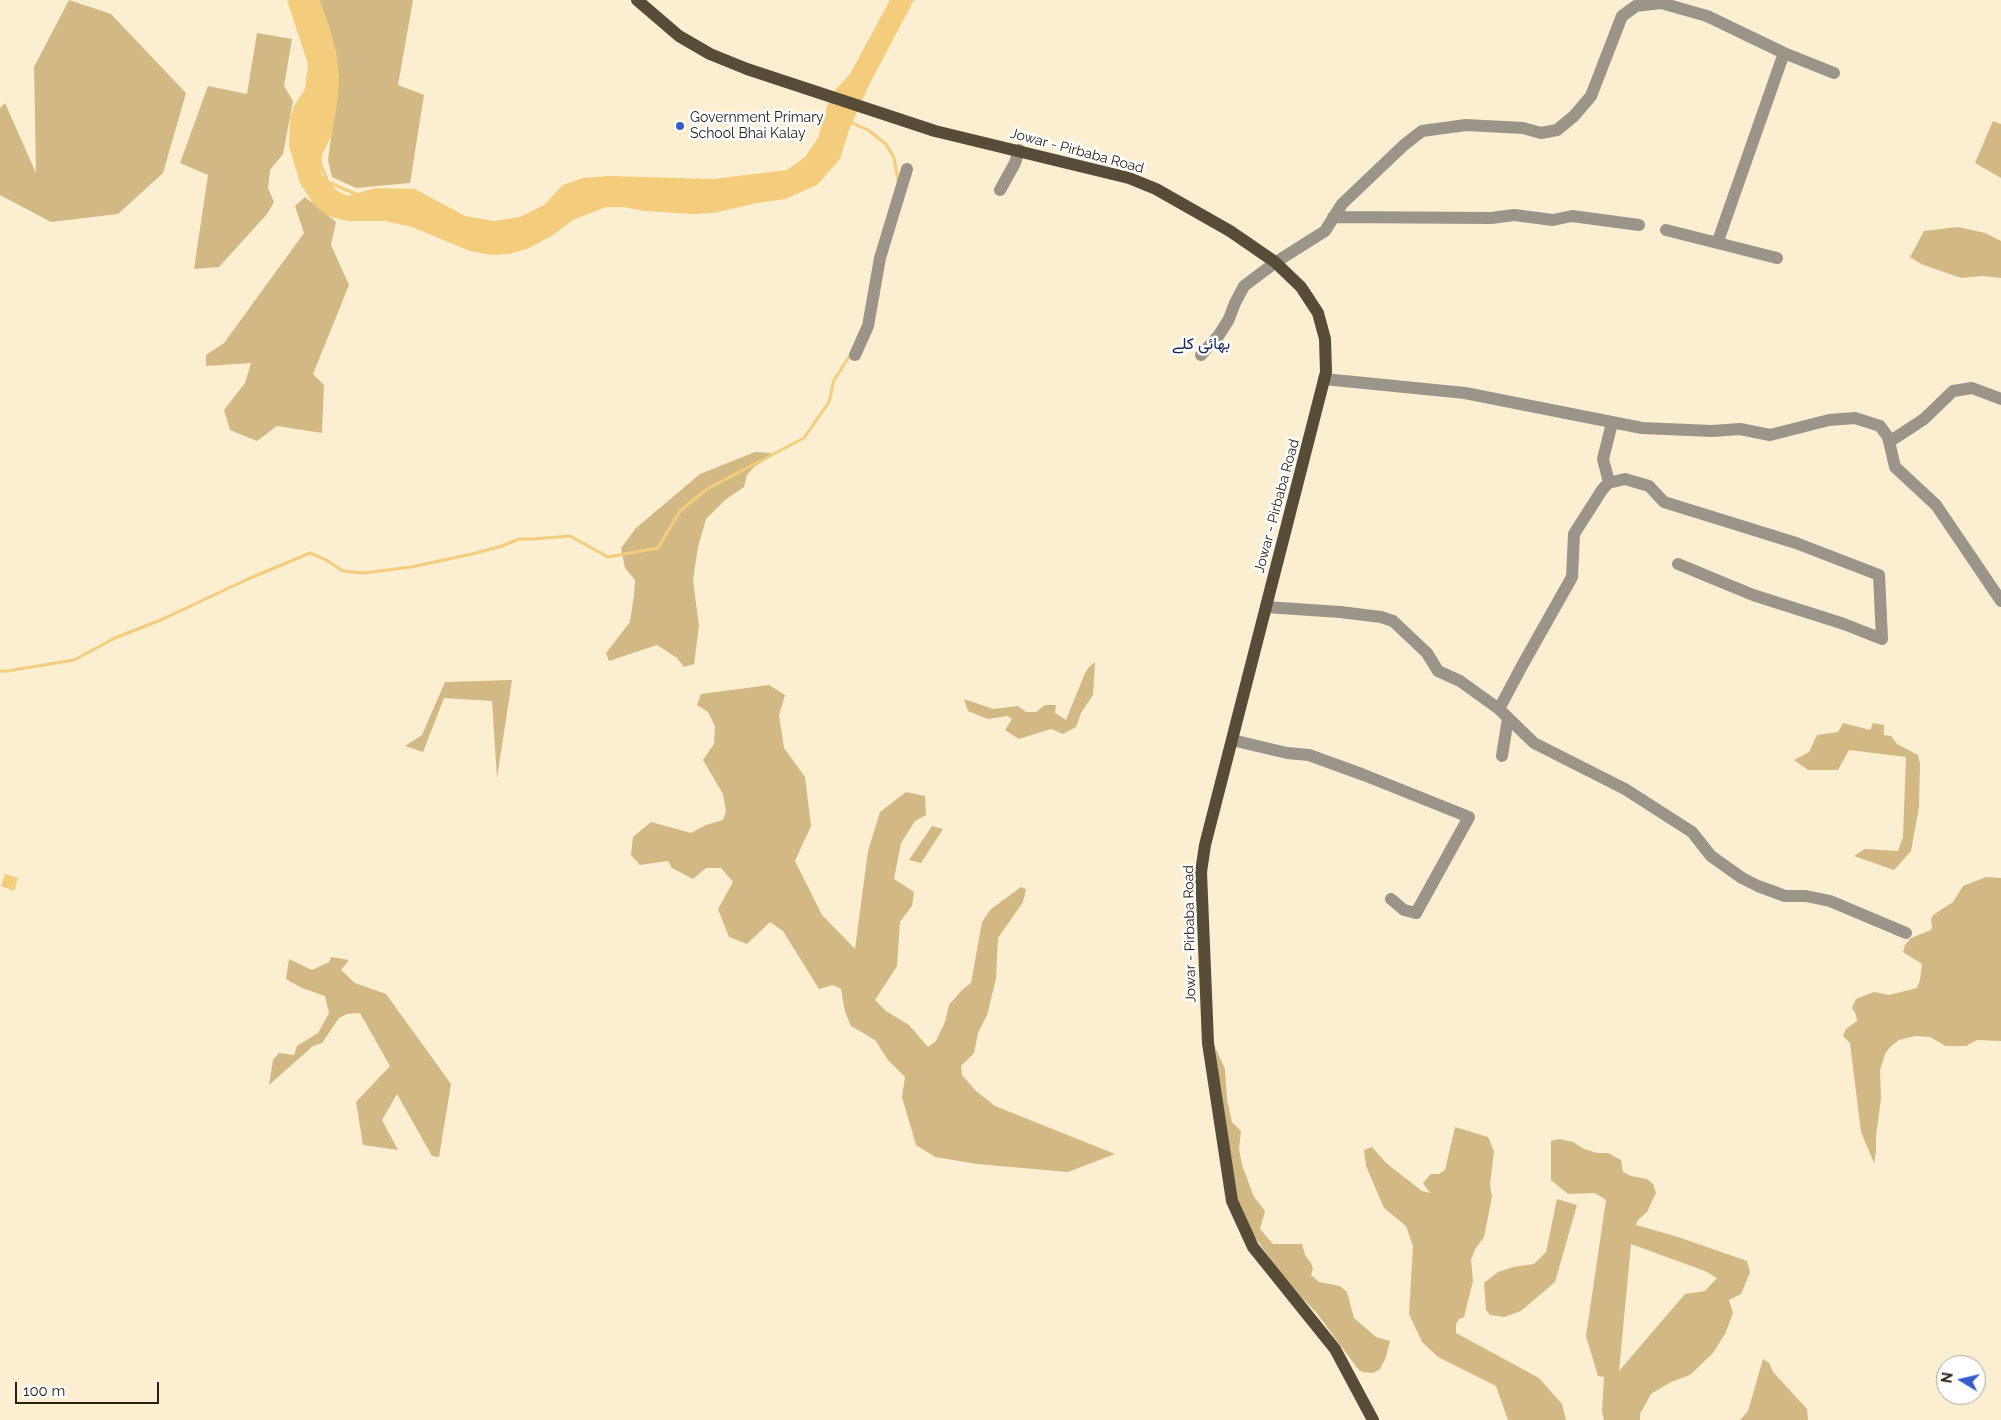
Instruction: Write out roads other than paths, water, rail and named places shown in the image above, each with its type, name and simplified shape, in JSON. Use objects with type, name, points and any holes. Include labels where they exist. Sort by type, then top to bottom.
[{"type":"main road","name":"Jowar - Pirbaba Road","points":[[637,0],[679,36],[710,54],[747,69],[935,131],[1128,178],[1156,189],[1230,231],[1276,262],[1301,287],[1318,314],[1325,339],[1326,372],[1205,844],[1201,872],[1208,1043],[1232,1201],[1253,1247],[1335,1349],[1373,1420]]},
{"type":"street","points":[[1202,355],[1219,335],[1229,319],[1244,286],[1276,262],[1325,231],[1332,217],[1342,204],[1372,174],[1422,131],[1466,125],[1524,128],[1540,132],[1557,130],[1574,116],[1591,96],[1622,16],[1636,6],[1661,3],[1707,16],[1784,53],[1834,73]]},
{"type":"street","points":[[1718,242],[1784,53]]},
{"type":"street","points":[[1000,190],[1015,163],[1019,150]]},
{"type":"street","points":[[855,355],[868,326],[880,258],[907,169]]},
{"type":"street","points":[[1332,217],[1491,218],[1514,215],[1553,220],[1572,216],[1639,225]]},
{"type":"street","points":[[1666,230],[1777,258]]},
{"type":"street","points":[[1324,379],[1464,393],[1642,428],[1712,432],[1740,429],[1770,435],[1829,420],[1855,418],[1880,426],[1889,442],[1895,467],[1936,505],[2001,601]]},
{"type":"street","points":[[1889,442],[1924,418],[1953,391],[1972,388],[2001,399]]},
{"type":"street","points":[[1609,482],[1603,459],[1612,423]]},
{"type":"street","points":[[1502,756],[1503,714],[1523,664],[1572,576],[1574,534],[1609,482],[1625,479],[1649,486],[1664,502],[1796,543],[1879,575],[1882,639],[1844,624],[1753,595],[1678,564]]},
{"type":"street","points":[[1266,607],[1340,612],[1381,617],[1393,621],[1427,653],[1438,671],[1460,681],[1503,714],[1534,743],[1625,789],[1692,832],[1712,856],[1742,878],[1768,892],[1785,896],[1806,896],[1830,901],[1906,933]]},
{"type":"street","points":[[1232,740],[1309,755],[1469,817],[1416,913],[1404,910],[1391,899]]},
{"type":"waterway","points":[[850,122],[868,130],[886,144],[894,158],[898,180]]},
{"type":"waterway","points":[[320,163],[328,182],[358,195]]},
{"type":"waterway","points":[[0,671],[74,660],[115,638],[163,619],[248,579],[310,553],[326,560],[343,571],[363,573],[411,567],[472,554],[519,539],[570,536],[608,557],[658,548],[680,511],[707,489],[804,438],[829,402],[834,380],[851,354]]},
{"type":"place","name":"Government Primary School Bhai Kalay","points":[[680,126]]},
{"type":"district","name":"بھائی كلے","points":[[1201,344]]}]
